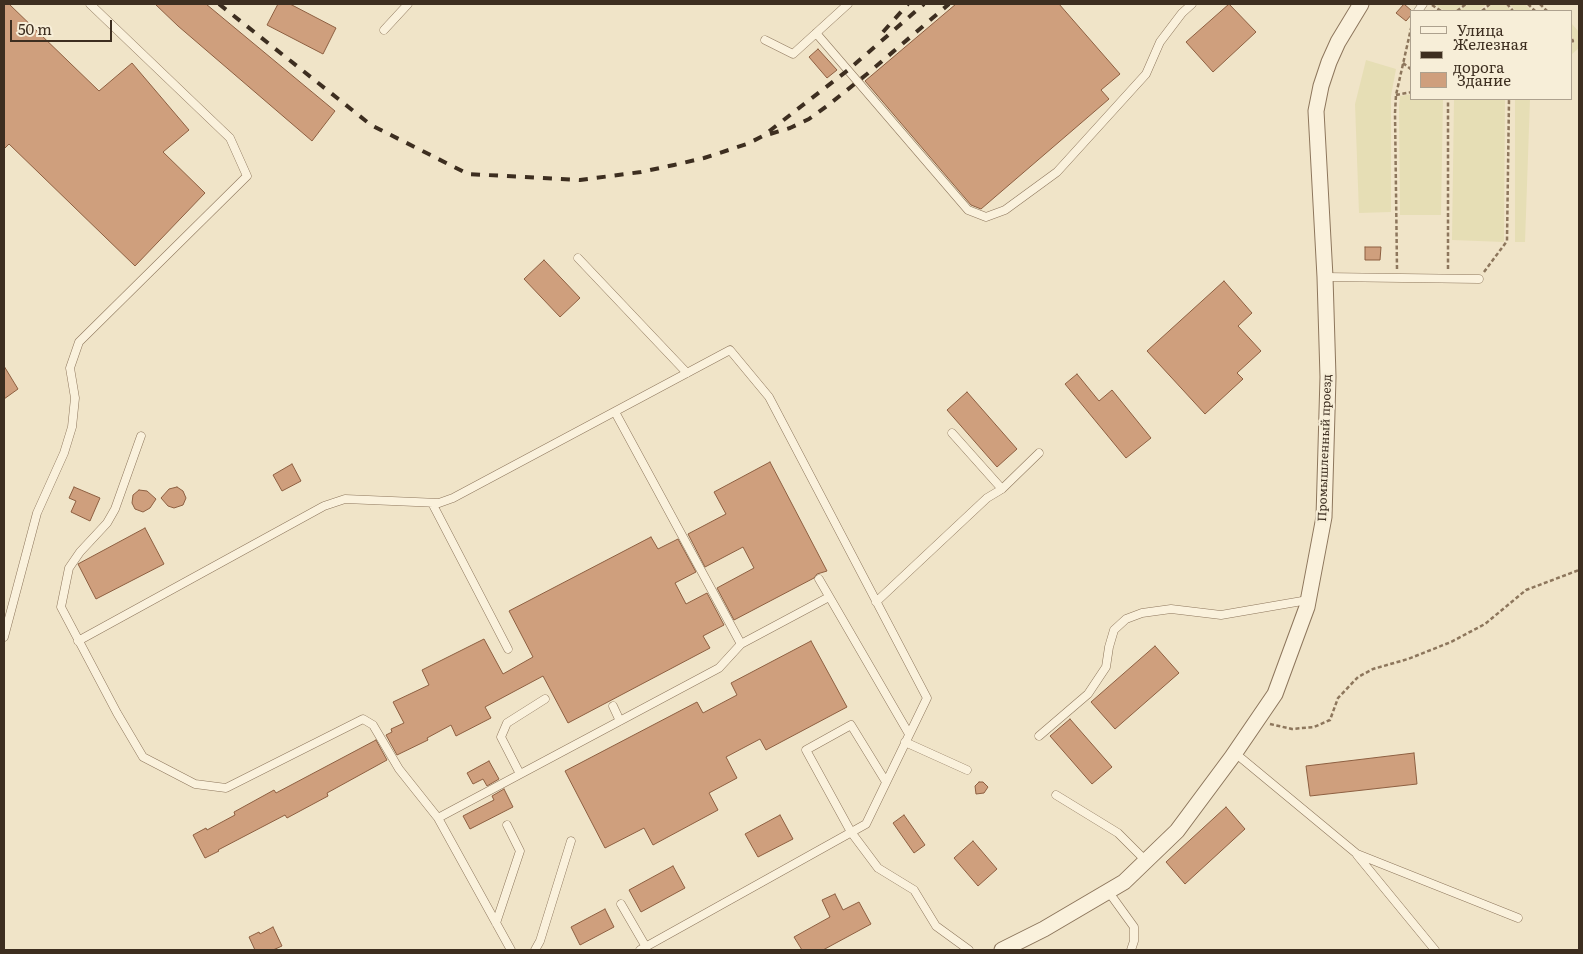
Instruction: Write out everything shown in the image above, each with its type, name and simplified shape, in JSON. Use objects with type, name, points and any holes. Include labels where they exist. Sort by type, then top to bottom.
[{"type":"street","name":"Промышленный проезд","points":[[1002,950],[1044,929],[1124,882],[1178,831],[1235,754],[1275,694],[1308,600],[1324,517],[1328,377],[1325,277],[1316,111],[1321,86],[1329,62],[1338,42],[1361,4]]},
{"type":"lane","points":[[4,637],[37,513],[64,453],[72,428],[75,398],[70,368],[79,342],[247,176],[230,138],[90,4]]},
{"type":"lane","points":[[384,30],[408,4]]},
{"type":"lane","points":[[765,40],[793,54],[848,4]]},
{"type":"lane","points":[[816,33],[968,210],[986,217],[1005,210],[1057,172],[1146,74],[1160,42],[1192,4]]},
{"type":"lane","points":[[578,258],[687,373]]},
{"type":"lane","points":[[1325,277],[1479,279]]},
{"type":"lane","points":[[78,641],[324,506],[345,499],[439,503],[453,498],[730,350],[769,397],[926,698],[866,824],[643,949],[621,904]]},
{"type":"lane","points":[[615,412],[740,644]]},
{"type":"lane","points":[[952,433],[1002,489]]},
{"type":"lane","points":[[140,436],[115,508],[107,523],[80,552],[69,568],[61,607],[116,713],[143,757],[169,772],[196,784],[226,788],[363,719],[372,725],[399,769],[438,818],[511,950]]},
{"type":"lane","points":[[876,602],[987,498],[1002,489],[1038,453]]},
{"type":"lane","points":[[432,503],[508,648]]},
{"type":"lane","points":[[819,579],[909,734]]},
{"type":"lane","points":[[438,818],[719,668],[740,644],[829,597]]},
{"type":"lane","points":[[1039,736],[1088,694],[1106,667],[1114,630],[1126,619],[1142,613],[1171,609],[1221,616],[1308,600]]},
{"type":"lane","points":[[520,774],[501,737],[507,723],[545,699]]},
{"type":"lane","points":[[613,706],[620,721]]},
{"type":"lane","points":[[886,782],[851,725],[806,750],[851,832],[878,868],[914,890],[936,926],[969,950]]},
{"type":"lane","points":[[905,742],[968,770]]},
{"type":"lane","points":[[1235,754],[1357,854],[1435,950]]},
{"type":"lane","points":[[1056,795],[1118,833],[1146,861]]},
{"type":"lane","points":[[496,923],[520,851],[507,825]]},
{"type":"lane","points":[[535,950],[540,941],[571,841]]},
{"type":"lane","points":[[1357,854],[1518,918]]},
{"type":"lane","points":[[1108,891],[1134,927],[1132,950]]},
{"type":"path","points":[[1398,278],[1395,113],[1396,95],[1410,33]]},
{"type":"path","points":[[1403,64],[1410,69]]},
{"type":"path","points":[[1396,95],[1410,92]]},
{"type":"path","points":[[1448,100],[1448,278]]},
{"type":"path","points":[[1479,279],[1507,241],[1510,100]]},
{"type":"path","points":[[1256,721],[1292,729],[1314,727],[1330,720],[1338,698],[1358,677],[1373,669],[1408,659],[1450,642],[1485,624],[1526,590],[1579,570]]},
{"type":"shaded area","points":[[1434,4],[1464,4],[1456,10],[1443,10]]},
{"type":"shaded area","points":[[1468,4],[1487,4],[1479,10],[1460,10]]},
{"type":"shaded area","points":[[1493,4],[1505,4],[1511,10],[1485,10]]},
{"type":"shaded area","points":[[1509,4],[1525,4],[1531,10],[1515,10]]},
{"type":"shaded area","points":[[1573,25],[1579,32],[1579,48],[1573,53],[1573,43],[1575,41],[1573,38]]},
{"type":"shaded area","points":[[1366,60],[1396,69],[1391,96],[1391,212],[1359,213],[1355,104]]},
{"type":"shaded area","points":[[1410,94],[1410,100],[1443,100],[1441,215],[1400,215],[1400,96]]},
{"type":"shaded area","points":[[1454,100],[1505,100],[1504,242],[1452,240]]},
{"type":"shaded area","points":[[1515,100],[1530,100],[1525,242],[1515,242]]},
{"type":"building","points":[[4,4],[9,4],[99,91],[132,63],[189,130],[163,152],[205,193],[135,266],[9,144],[4,149]]},
{"type":"building","points":[[155,4],[206,4],[335,111],[312,141]]},
{"type":"building","points":[[278,4],[290,4],[336,28],[323,54],[267,25]]},
{"type":"building","points":[[956,4],[1059,4],[1120,74],[1101,90],[1109,99],[981,209],[971,205],[865,81]]},
{"type":"building","points":[[1229,4],[1256,32],[1213,72],[1186,42]]},
{"type":"building","points":[[1404,4],[1411,10],[1410,16],[1406,21],[1396,13]]},
{"type":"building","points":[[818,49],[837,70],[827,78],[809,57]]},
{"type":"building","points":[[1365,247],[1381,247],[1380,260],[1365,260]]},
{"type":"building","points":[[544,260],[580,298],[560,317],[524,279]]},
{"type":"building","points":[[1224,281],[1252,313],[1238,326],[1261,351],[1237,373],[1243,379],[1205,414],[1147,351]]},
{"type":"building","points":[[4,366],[18,389],[4,399]]},
{"type":"building","points":[[1077,374],[1099,401],[1112,390],[1151,438],[1126,458],[1065,384]]},
{"type":"building","points":[[967,392],[1017,449],[997,467],[947,410]]},
{"type":"building","points":[[770,462],[827,571],[817,574],[814,578],[734,620],[717,588],[754,568],[743,547],[705,567],[688,534],[726,514],[714,492]]},
{"type":"building","points":[[292,464],[301,481],[282,491],[273,475]]},
{"type":"building","points":[[74,487],[100,498],[90,521],[71,512],[76,501],[69,498]]},
{"type":"building","points":[[177,487],[183,491],[186,498],[183,505],[174,508],[168,506],[161,498],[169,489]]},
{"type":"building","points":[[139,490],[147,491],[156,499],[150,508],[143,512],[135,509],[132,503],[133,495]]},
{"type":"building","points":[[145,528],[164,564],[96,599],[78,564]]},
{"type":"building","points":[[651,537],[658,549],[678,539],[696,572],[675,583],[686,604],[707,593],[724,625],[703,636],[710,648],[568,723],[543,676],[485,707],[491,718],[456,736],[451,725],[427,738],[428,740],[397,755],[386,735],[392,732],[391,729],[404,723],[393,702],[429,685],[422,670],[484,639],[503,674],[533,657],[509,611]]},
{"type":"building","points":[[811,641],[847,707],[766,750],[760,739],[726,757],[737,778],[709,793],[718,810],[653,845],[644,828],[605,848],[565,771],[697,702],[703,713],[737,695],[731,683]]},
{"type":"building","points":[[1155,646],[1179,673],[1115,729],[1091,702]]},
{"type":"building","points":[[1070,719],[1112,767],[1092,784],[1050,736]]},
{"type":"building","points":[[376,740],[387,760],[327,793],[328,796],[287,818],[285,815],[205,858],[193,835],[206,828],[207,830],[235,815],[234,812],[274,790],[276,793]]},
{"type":"building","points":[[1414,753],[1417,784],[1310,796],[1306,766]]},
{"type":"building","points":[[489,761],[499,779],[487,786],[483,779],[473,784],[467,773]]},
{"type":"building","points":[[979,782],[983,782],[988,787],[984,793],[976,794],[975,786]]},
{"type":"building","points":[[504,789],[513,807],[470,829],[463,816],[494,800],[492,796]]},
{"type":"building","points":[[1226,807],[1245,829],[1185,884],[1166,862]]},
{"type":"building","points":[[780,815],[793,839],[758,857],[745,834]]},
{"type":"building","points":[[904,815],[925,845],[914,853],[893,823]]},
{"type":"building","points":[[973,841],[997,869],[978,886],[954,858]]},
{"type":"building","points":[[673,866],[685,888],[641,912],[629,890]]},
{"type":"building","points":[[835,894],[843,910],[859,902],[871,924],[823,950],[802,950],[794,937],[830,917],[822,900]]},
{"type":"building","points":[[605,909],[614,927],[580,945],[571,927]]},
{"type":"building","points":[[273,927],[282,946],[273,950],[255,950],[249,937]]},
{"type":"railway","points":[[219,4],[371,125],[468,174],[580,180],[641,172],[704,158],[747,144],[763,136],[848,70],[924,4]]},
{"type":"railway","points":[[883,32],[908,4]]},
{"type":"railway","points":[[770,134],[790,128],[809,119],[827,106],[949,4]]}]
